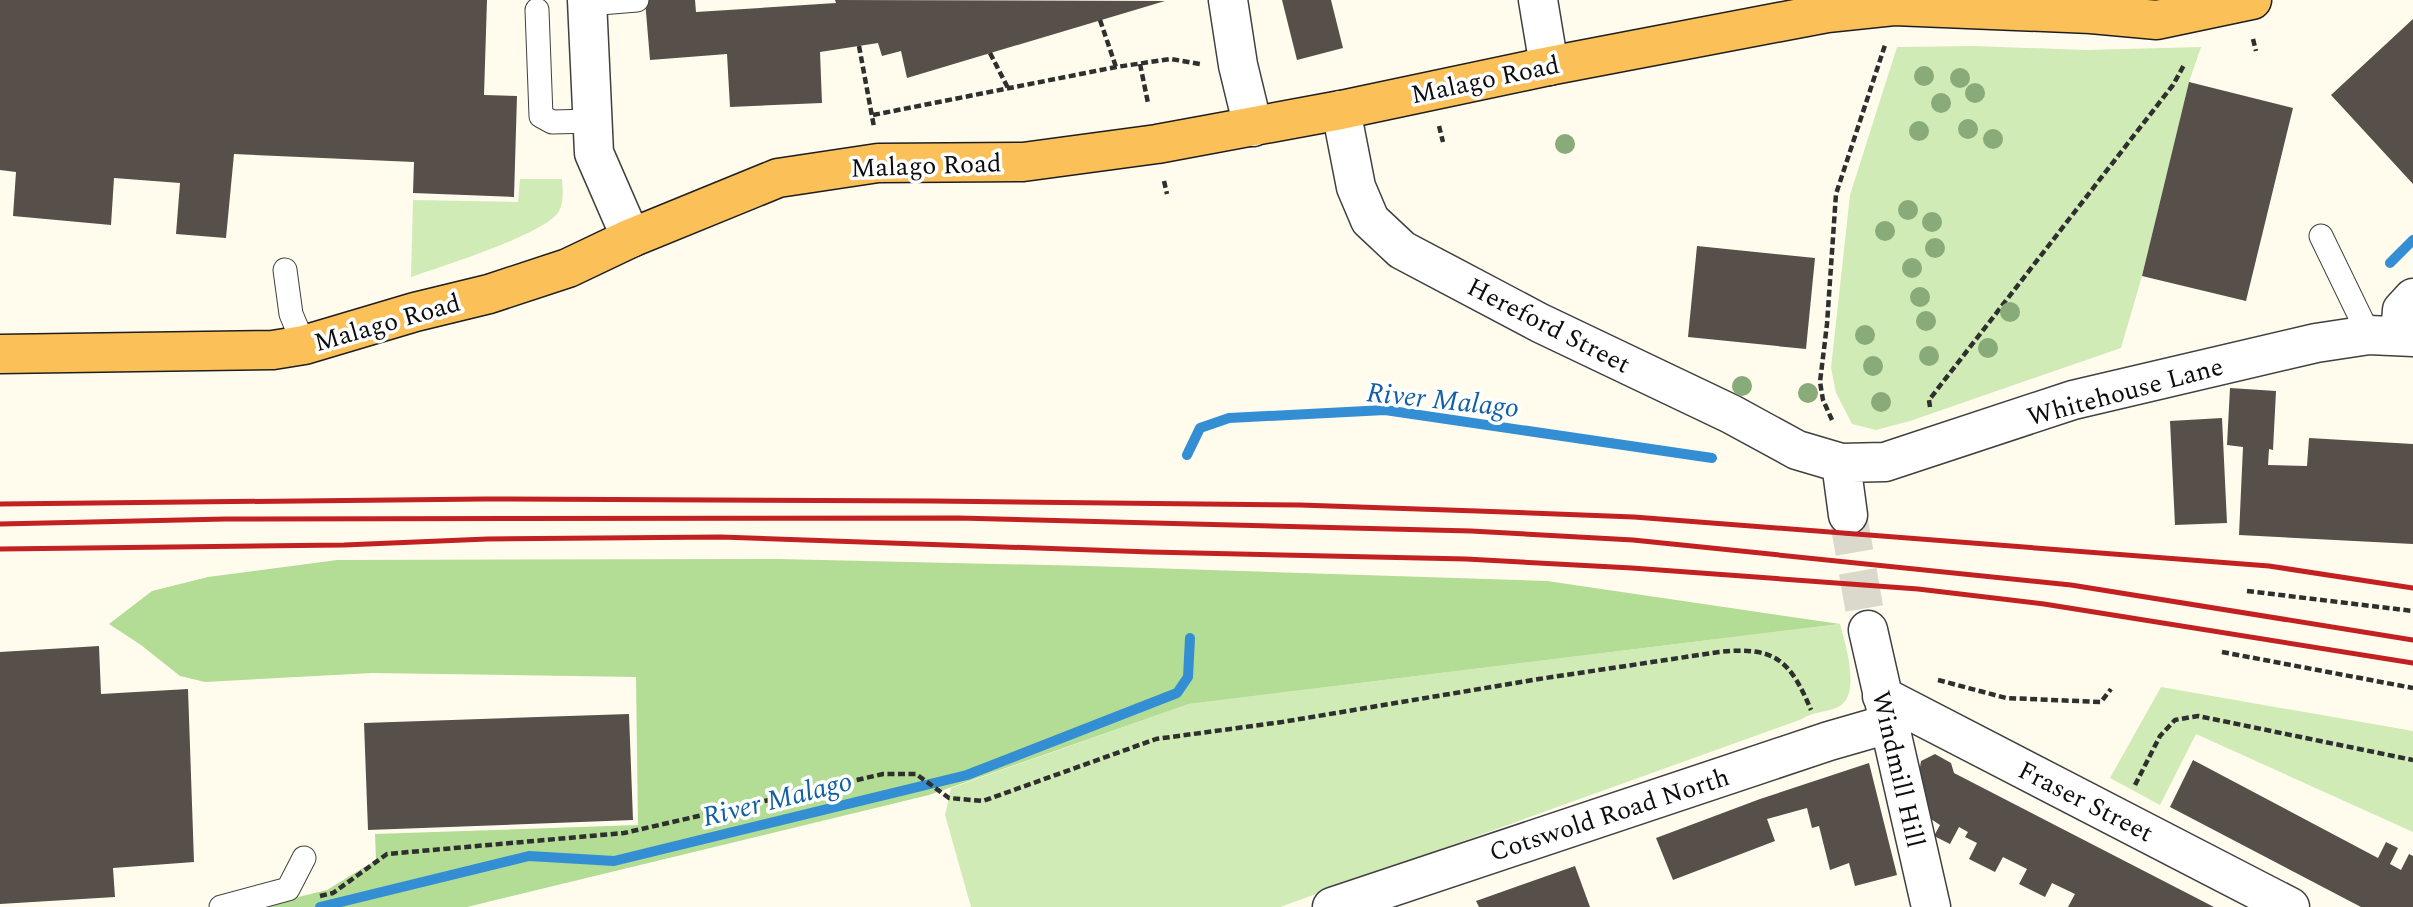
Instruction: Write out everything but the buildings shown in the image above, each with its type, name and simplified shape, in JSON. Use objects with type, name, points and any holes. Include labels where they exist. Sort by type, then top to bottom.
[{"type":"highway","name":"Malago Road","points":[[0,354],[273,350],[304,345],[415,312],[489,294],[568,268],[631,238],[778,177],[878,163],[1023,162],[1157,144],[1341,110],[1828,6],[2091,14],[2157,20],[2252,0]]},
{"type":"street","points":[[1228,0],[1238,65],[1254,127]]},
{"type":"street","points":[[1538,0],[1549,65]]},
{"type":"street","points":[[588,2],[594,153],[631,238]]},
{"type":"street","name":"Hereford Street","points":[[1341,110],[1356,187],[1370,220],[1402,250],[1540,323],[1731,414],[1797,450],[1840,463]]},
{"type":"street","points":[[2394,336],[2402,310],[2413,298]]},
{"type":"street","name":"Whitehouse Lane","points":[[1840,463],[1885,462],[2073,401],[2316,343],[2394,336]]},
{"type":"street","points":[[1840,463],[1848,515]]},
{"type":"street","name":"Cotswold Road North","points":[[1332,907],[1823,730],[1879,679]]},
{"type":"street","name":"Fraser Street","points":[[1879,679],[2118,817],[2290,907]]},
{"type":"street","name":"Windmill Hill","points":[[1879,679],[1931,907]]},
{"type":"lane","points":[[588,2],[637,0]]},
{"type":"lane","points":[[537,10],[541,116],[552,122],[593,121]]},
{"type":"lane","points":[[2320,236],[2394,336]]},
{"type":"lane","points":[[285,270],[292,314],[304,345]]},
{"type":"lane","points":[[221,907],[288,889],[304,858]]},
{"type":"path","points":[[1100,20],[1116,67]]},
{"type":"path","points":[[1840,463],[1843,437],[1830,418],[1820,382],[1836,194],[1885,45]]},
{"type":"path","points":[[859,46],[873,115],[878,163]]},
{"type":"path","points":[[990,53],[1008,88]]},
{"type":"path","points":[[873,115],[1116,67],[1171,59],[1206,65]]},
{"type":"path","points":[[1140,64],[1148,103]]},
{"type":"path","points":[[1937,445],[1930,423],[1929,400],[2173,85],[2184,65]]},
{"type":"path","points":[[2246,591],[2413,611]]},
{"type":"path","points":[[311,898],[333,893],[387,855],[624,833],[884,774],[916,774],[949,798],[983,801],[1156,739],[1282,722],[1741,649],[1765,654],[1782,662],[1795,676],[1823,730]]},
{"type":"path","points":[[2222,652],[2413,688]]},
{"type":"path","points":[[1879,679],[2006,698],[2101,702],[2110,689]]},
{"type":"path","points":[[2118,817],[2160,736],[2175,720],[2199,716],[2413,760]]},
{"type":"green space","points":[[1974,46],[2086,50],[2201,47],[2189,82],[2142,276],[2121,348],[1910,421],[1876,430],[1852,424],[1836,393],[1831,368],[1850,195],[1897,47]]},
{"type":"green space","points":[[520,179],[562,179],[562,204],[550,220],[535,230],[491,249],[411,277],[413,200],[518,202]]},
{"type":"green space","points":[[778,559],[1547,581],[1840,624],[1189,704],[929,795],[467,907],[257,907],[327,890],[376,860],[375,834],[638,825],[636,677],[372,673],[205,682],[180,676],[109,624],[152,591],[208,577],[337,560]]},
{"type":"green space","points":[[1840,624],[1848,656],[1850,681],[1845,701],[1838,707],[1280,907],[971,907],[945,815],[951,788],[1189,704]]},
{"type":"green space","points":[[2161,687],[2413,731],[2413,832],[2196,734],[2160,805],[2110,778]]},
{"type":"waterway","name":"River Malago","points":[[2390,263],[2413,240]]},
{"type":"waterway","name":"River Malago","points":[[1187,455],[1200,428],[1229,418],[1385,410],[1712,458]]},
{"type":"waterway","name":"River Malago","points":[[320,907],[529,856],[614,861],[967,775],[1177,693],[1188,677],[1190,638]]},
{"type":"tunnel","points":[[1848,515],[1868,630]]},
{"type":"railway","points":[[0,504],[484,499],[932,501],[1300,505],[1477,511],[1634,517],[2269,566],[2413,588]]},
{"type":"railway","points":[[0,524],[226,519],[958,518],[1471,531],[1633,540],[2071,585],[2413,640]]},
{"type":"railway","points":[[0,549],[721,537],[1150,552],[1466,559],[1918,589],[2044,604],[2413,663]]}]
